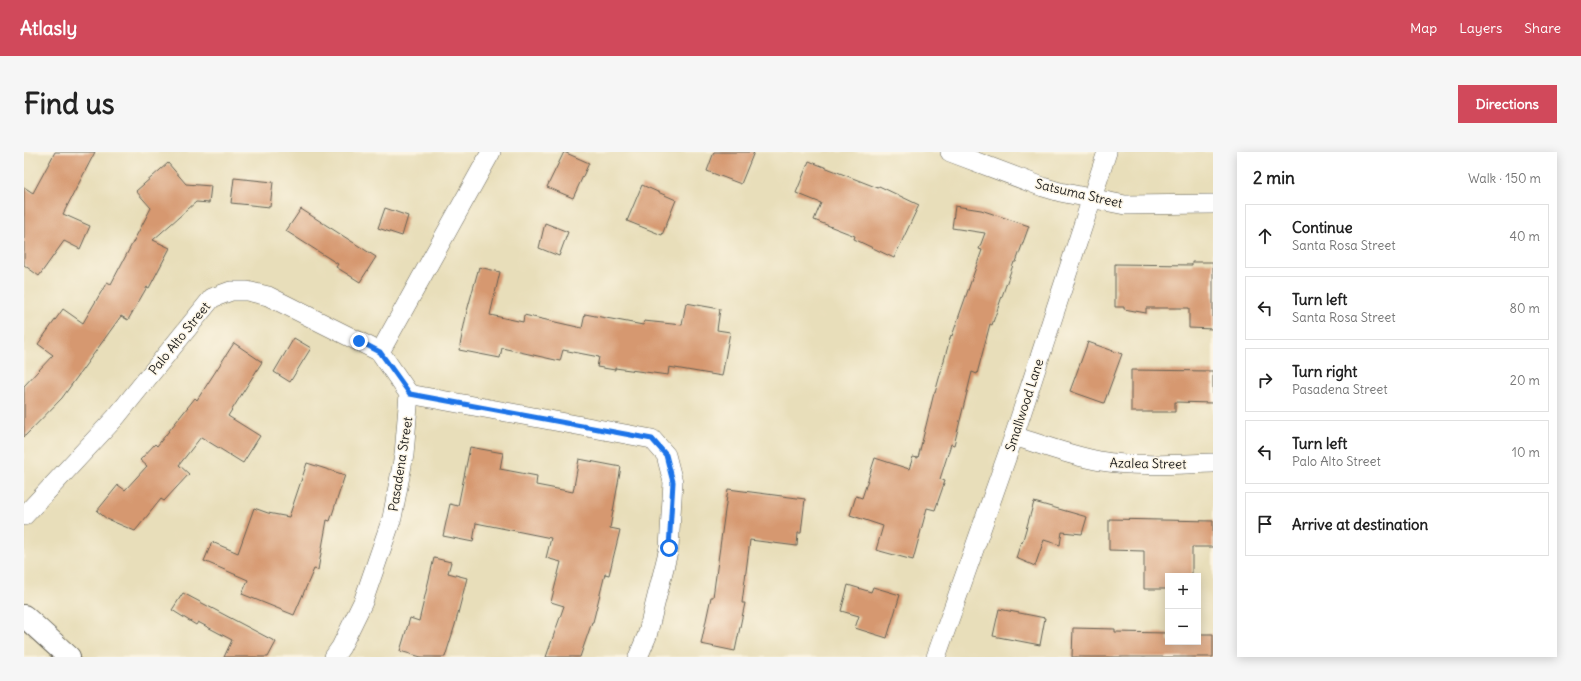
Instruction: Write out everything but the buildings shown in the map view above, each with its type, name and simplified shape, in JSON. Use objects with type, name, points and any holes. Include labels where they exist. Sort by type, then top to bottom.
[{"type":"main road","points":[[24,616],[69,657]]},
{"type":"street","points":[[491,152],[380,352],[410,394],[652,439],[666,455],[673,482],[669,548],[647,636],[638,657]]},
{"type":"street","name":"Satsuma Street","points":[[950,152],[1043,187],[1125,205],[1213,204]]},
{"type":"street","name":"Smallwood Lane","points":[[936,657],[1014,436],[1107,152]]},
{"type":"street","name":"Palo Alto Street","points":[[24,516],[116,417],[212,298],[231,291],[247,291],[268,296],[380,352]]},
{"type":"street","name":"Pasadena Street","points":[[334,657],[363,602],[392,518],[404,455],[410,394]]},
{"type":"street","name":"Azalea Street","points":[[1014,436],[1074,455],[1100,461],[1127,464],[1213,463]]},
{"type":"route","points":[[359,341],[380,352],[410,394],[652,439],[666,455],[673,482],[669,548]]}]
